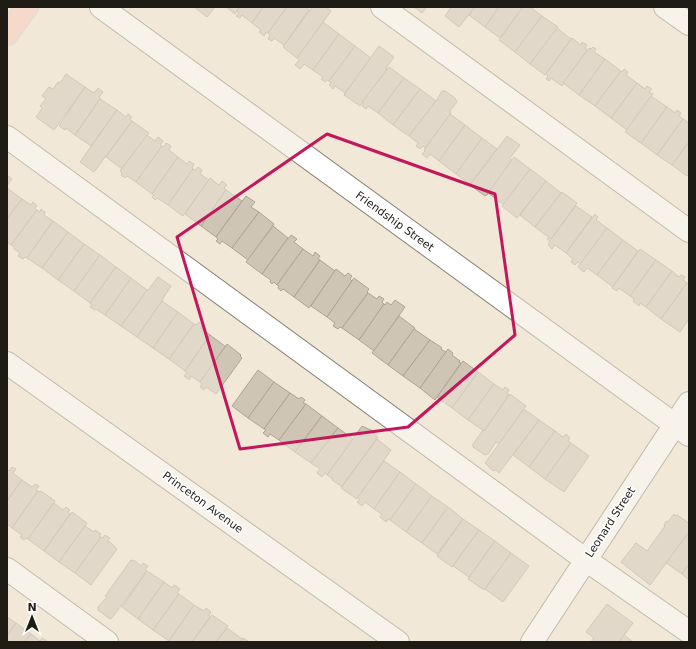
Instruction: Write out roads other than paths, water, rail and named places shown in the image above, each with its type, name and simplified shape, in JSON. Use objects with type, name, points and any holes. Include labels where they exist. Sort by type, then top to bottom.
[{"type":"main road","points":[[7,34],[27,7]]},
{"type":"street","name":"Friendship Street","points":[[101,7],[682,429]]},
{"type":"street","points":[[382,7],[689,231]]},
{"type":"street","points":[[665,7],[689,24]]},
{"type":"street","points":[[7,137],[586,560],[689,632]]},
{"type":"street","name":"Princeton Avenue","points":[[7,363],[398,642]]},
{"type":"street","name":"Leonard Street","points":[[532,642],[586,560],[682,429],[689,404]]},
{"type":"street","points":[[7,569],[107,642]]}]
